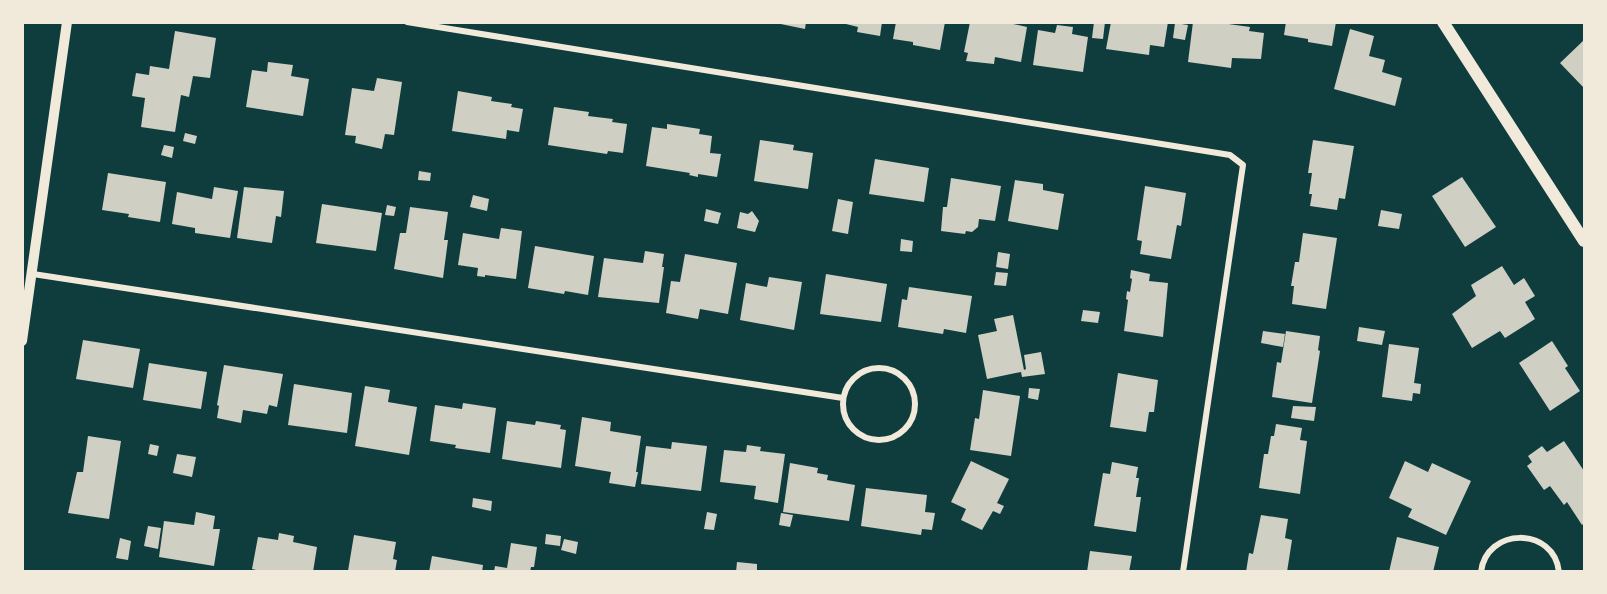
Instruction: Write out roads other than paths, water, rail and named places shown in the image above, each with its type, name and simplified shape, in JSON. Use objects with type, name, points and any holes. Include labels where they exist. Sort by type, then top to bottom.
[{"type":"main road","points":[[1443,22],[1584,241]]},
{"type":"street","points":[[22,341],[67,22]]},
{"type":"street","points":[[407,22],[1230,155],[1243,165],[1183,572]]},
{"type":"street","points":[[33,274],[843,398]]},
{"type":"street","points":[[890,369],[901,375],[909,384],[914,396],[915,408],[912,419],[905,429],[885,440],[874,440],[862,437],[846,421],[843,398],[854,376],[865,370],[890,369]]},
{"type":"street","points":[[1480,572],[1481,564],[1487,553],[1496,544],[1508,538],[1521,536],[1545,545],[1554,555],[1559,572]]}]
